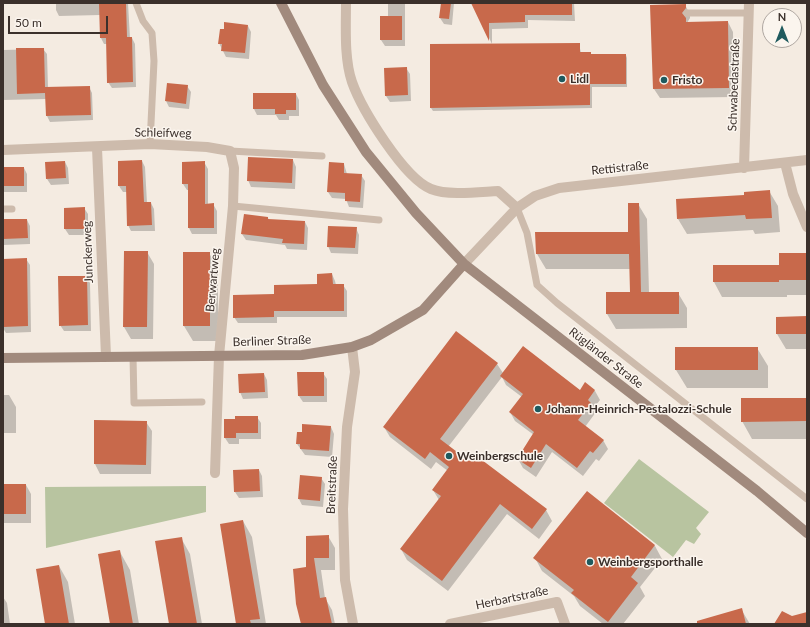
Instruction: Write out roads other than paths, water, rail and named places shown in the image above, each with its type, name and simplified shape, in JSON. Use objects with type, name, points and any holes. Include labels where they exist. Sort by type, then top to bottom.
[{"type":"main road","name":"Rügländer Straße","points":[[281,3],[323,84],[366,152],[416,213],[464,264],[757,491],[807,533]]},
{"type":"main road","name":"Berliner Straße","points":[[3,358],[302,355],[352,347],[371,340],[424,310],[464,264]]},
{"type":"street","points":[[346,3],[346,43],[352,81],[367,114],[389,148],[420,182],[431,189],[442,192],[498,191],[517,208]]},
{"type":"street","name":"Schwabedastraße","points":[[744,168],[749,8]]},
{"type":"street","name":"Schleifweg","points":[[3,150],[97,148],[150,144],[206,147],[230,151]]},
{"type":"street","name":"Junckerweg","points":[[97,148],[106,356]]},
{"type":"street","name":"Berwartweg","points":[[219,356],[233,206],[234,168],[230,151]]},
{"type":"street","name":"Rettistraße","points":[[464,264],[517,208],[535,196],[559,188],[807,160]]},
{"type":"street","points":[[785,163],[793,194],[807,227]]},
{"type":"street","name":"Breitstraße","points":[[352,347],[355,372],[347,427],[343,509],[345,580],[353,624]]},
{"type":"street","name":"Berliner Straße","points":[[215,473],[219,356]]},
{"type":"street","name":"Herbartstraße","points":[[450,624],[557,602],[565,624]]},
{"type":"lane","points":[[136,3],[143,21],[152,33],[154,61],[150,144]]},
{"type":"lane","points":[[687,13],[749,8]]},
{"type":"lane","name":"Schleifweg","points":[[230,151],[322,156]]},
{"type":"lane","points":[[233,206],[378,220]]},
{"type":"lane","points":[[517,208],[527,233],[537,285],[557,304],[807,499]]},
{"type":"lane","points":[[3,209],[12,209]]},
{"type":"lane","points":[[133,356],[134,403],[202,402]]},
{"type":"place","name":"Lidl","points":[[562,79]]},
{"type":"place","name":"Fristo","points":[[664,80]]},
{"type":"place","name":"Johann-Heinrich-Pestalozzi-Schule","points":[[538,409]]},
{"type":"place","name":"Weinbergschule","points":[[449,456]]},
{"type":"place","name":"Weinbergsporthalle","points":[[590,562]]}]
